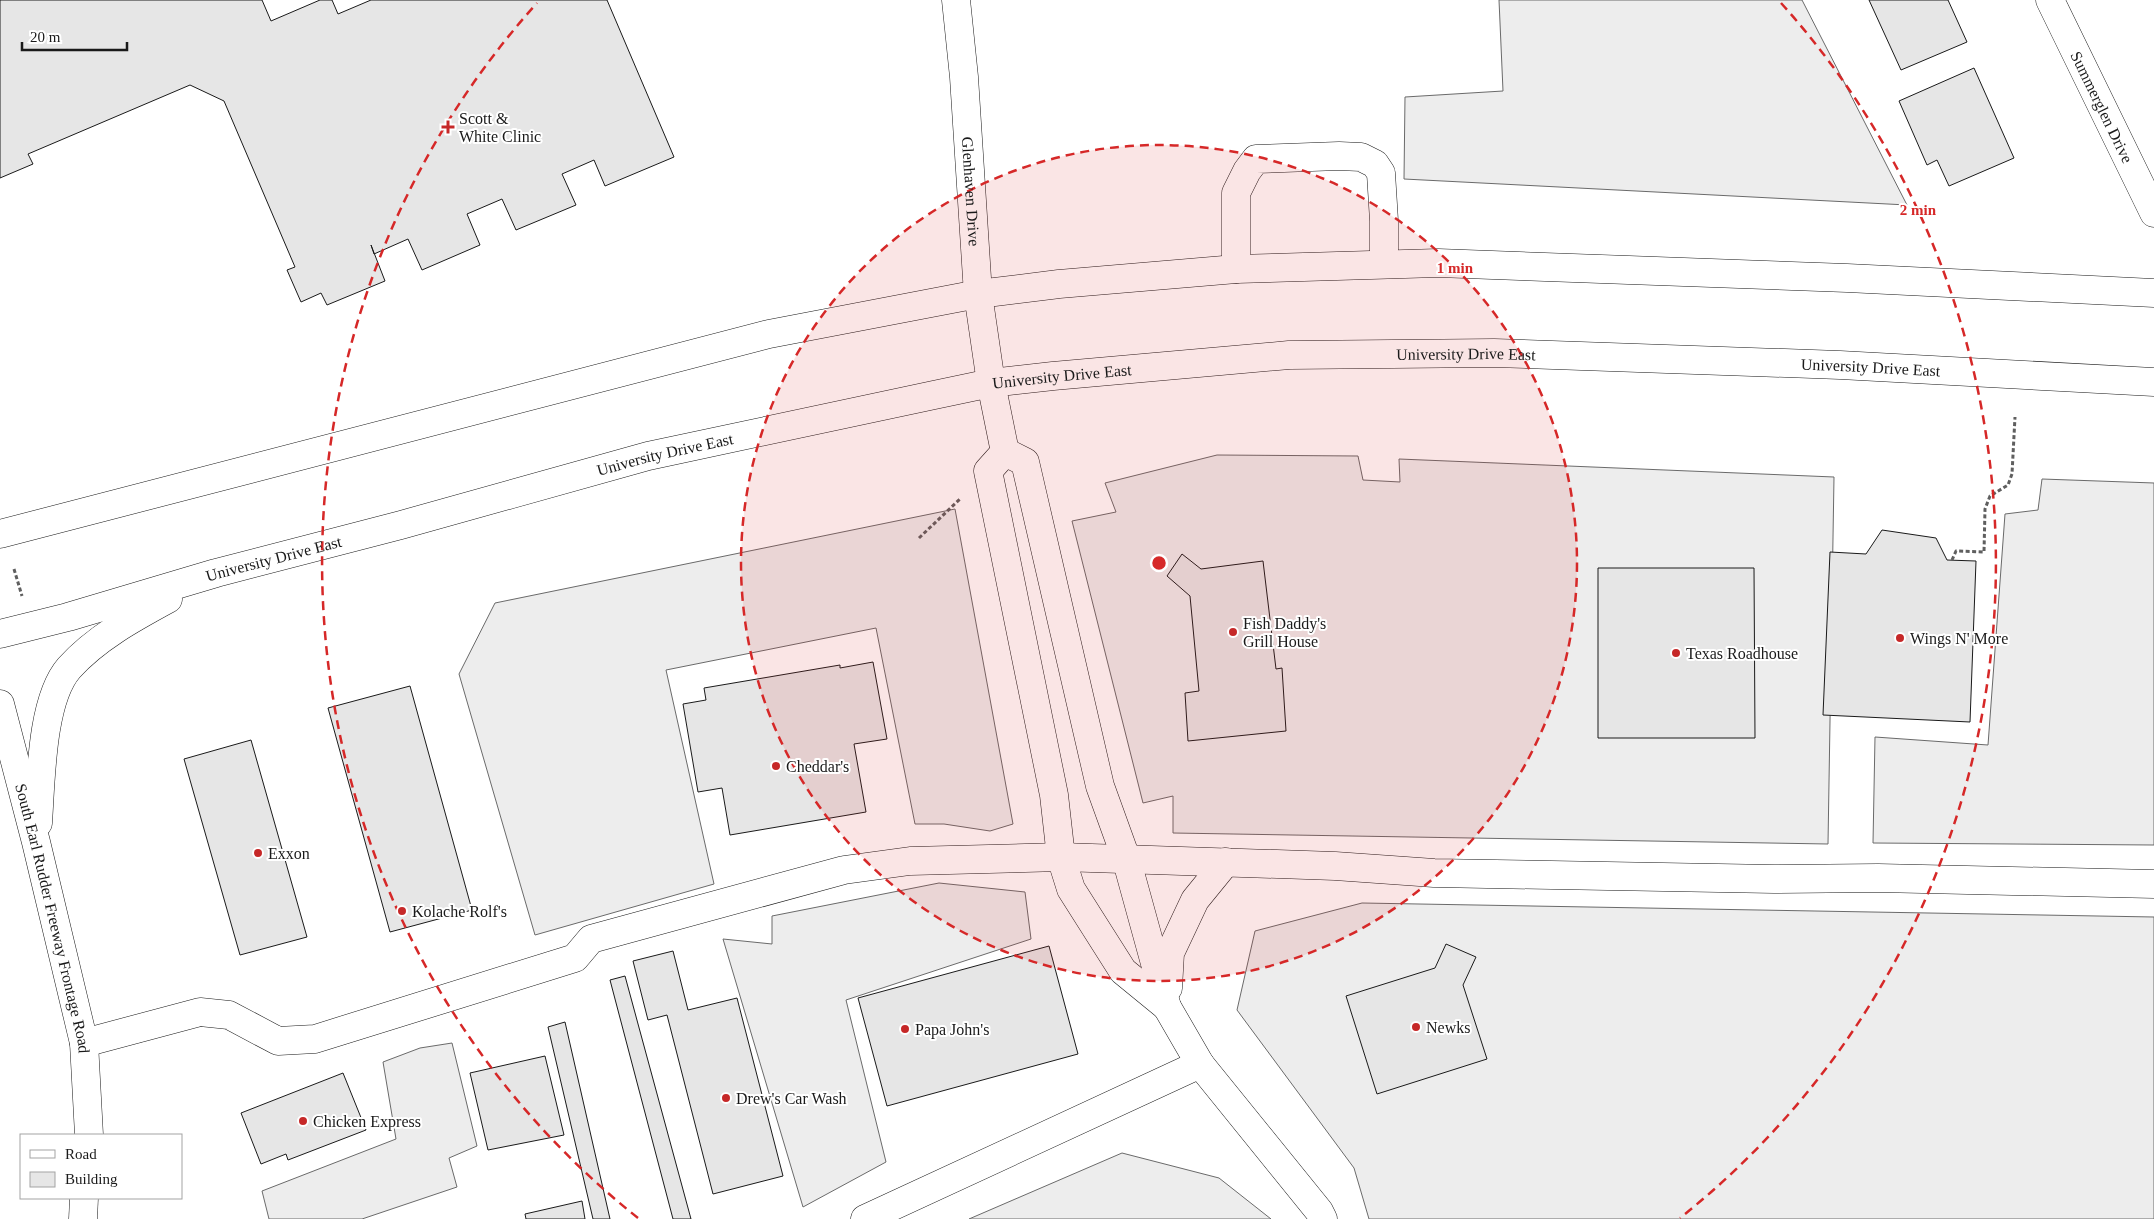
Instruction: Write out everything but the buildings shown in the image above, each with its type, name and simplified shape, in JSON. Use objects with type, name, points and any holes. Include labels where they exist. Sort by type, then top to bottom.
[{"type":"main road","name":"Glenhaven Drive","points":[[956,0],[964,77],[978,294],[991,384],[1005,452]]},
{"type":"main road","name":"Summerglen Drive","points":[[2050,0],[2154,213]]},
{"type":"main road","points":[[1236,269],[1236,193],[1247,171],[1256,159],[1339,156],[1361,157],[1375,164],[1381,172],[1384,264]]},
{"type":"main road","points":[[0,534],[769,334],[978,294],[1124,277],[1236,269],[1438,263],[1847,278],[2154,293]]},
{"type":"main road","name":"University Drive East","points":[[0,634],[68,617],[216,573],[401,525],[648,456],[991,384],[1053,376],[1289,355],[1494,353],[1840,365],[2154,382]]},
{"type":"main road","points":[[1167,1007],[1123,971],[1071,889],[1062,857],[1054,795],[988,471],[1005,452],[1025,462],[1100,786],[1126,858],[1167,1007],[1200,1064],[1319,1211],[1323,1219]]},
{"type":"main road","points":[[36,842],[48,718],[56,689],[68,669],[97,642],[138,616],[216,573]]},
{"type":"main road","name":"South Earl Rudder Freeway Frontage Road","points":[[0,704],[36,842],[84,1043],[88,1134]]},
{"type":"main road","points":[[84,1043],[200,1012],[229,1015],[278,1041],[315,1039],[575,958],[591,939],[844,870],[910,861],[1062,857],[1126,858],[1434,873],[1774,879],[1878,878],[2154,884]]},
{"type":"main road","points":[[1167,1007],[1170,953],[1195,900],[1226,862]]},
{"type":"main road","points":[[864,1219],[1200,1064]]},
{"type":"main road","points":[[83,1219],[84,1199]]},
{"type":"path","points":[[1952,560],[1956,551],[1984,552],[1985,509],[1990,496],[2008,485],[2012,474],[2015,417]]},
{"type":"path","points":[[919,538],[960,498],[966,495]]},
{"type":"path","points":[[14,569],[23,600]]},
{"type":"shaded area","points":[[1499,0],[1802,0],[1907,205],[1404,179],[1405,97],[1503,91]]},
{"type":"shaded area","points":[[1217,455],[1358,456],[1363,480],[1400,482],[1399,459],[1834,477],[1828,844],[1173,833],[1173,796],[1143,803],[1072,521],[1116,512],[1105,483]]},
{"type":"shaded area","points":[[2042,479],[2154,483],[2154,845],[1873,843],[1875,737],[1988,745],[2005,514],[2038,510]]},
{"type":"shaded area","points":[[955,509],[1013,824],[990,831],[944,824],[915,824],[876,628],[666,670],[714,884],[535,935],[459,674],[495,603]]},
{"type":"shaded area","points":[[939,883],[1025,892],[1031,939],[846,1000],[886,1162],[803,1207],[723,939],[772,944],[772,916]]},
{"type":"shaded area","points":[[1362,903],[2154,917],[2154,1219],[1369,1219],[1354,1168],[1237,1010],[1255,931]]},
{"type":"shaded area","points":[[452,1043],[477,1146],[449,1158],[457,1187],[362,1219],[269,1219],[262,1191],[396,1139],[383,1062],[420,1048]]},
{"type":"shaded area","points":[[1122,1153],[1219,1178],[1271,1219],[969,1219]]},
{"type":"place","name":"Scott & White Clinic","points":[[448,127]]},
{"type":"place","name":"Fish Daddy's Grill House","points":[[1233,632]]},
{"type":"place","name":"Wings N' More","points":[[1900,638]]},
{"type":"place","name":"Texas Roadhouse","points":[[1676,653]]},
{"type":"place","name":"Cheddar's","points":[[776,766]]},
{"type":"place","name":"Exxon","points":[[258,853]]},
{"type":"place","name":"Kolache Rolf's","points":[[402,911]]},
{"type":"place","name":"Newks","points":[[1416,1027]]},
{"type":"place","name":"Papa John's","points":[[905,1029]]},
{"type":"place","name":"Drew's Car Wash","points":[[726,1098]]},
{"type":"place","name":"Chicken Express","points":[[303,1121]]}]
